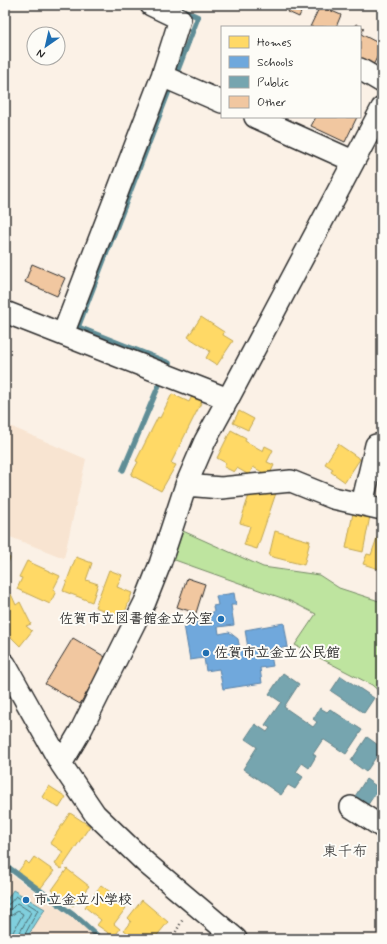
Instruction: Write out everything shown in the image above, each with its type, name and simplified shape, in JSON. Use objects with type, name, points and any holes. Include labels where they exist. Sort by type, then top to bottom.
[{"type":"street","points":[[63,334],[162,76],[180,19],[150,5]]},
{"type":"street","points":[[361,70],[382,82]]},
{"type":"street","points":[[162,76],[221,102]]},
{"type":"street","points":[[61,764],[81,730],[145,602],[160,564],[186,485],[204,441],[228,399],[353,161],[376,135],[382,108]]},
{"type":"street","points":[[257,118],[353,161]]},
{"type":"street","points":[[5,312],[228,399]]},
{"type":"street","points":[[362,504],[376,445]]},
{"type":"street","points":[[186,485],[221,488],[291,481],[333,498],[382,509]]},
{"type":"street","points":[[6,666],[61,764],[95,814],[146,863],[236,939]]},
{"type":"street","points":[[350,807],[382,827]]},
{"type":"shaded area","points":[[5,424],[86,459],[64,558],[5,535]]},
{"type":"shaded area","name":"市立金立小学校","points":[[9,873],[78,922],[98,939],[5,939],[5,879]]},
{"type":"green space","points":[[183,531],[263,567],[319,575],[339,588],[382,602],[382,694],[372,685],[295,645],[316,614],[290,601],[172,559]]},
{"type":"water","points":[[13,890],[45,909],[26,939],[5,939],[5,903]]},
{"type":"building: Homes","points":[[201,317],[224,332],[223,335],[233,341],[217,365],[206,358],[210,351],[188,337]]},
{"type":"building: Homes","points":[[172,394],[189,402],[192,396],[202,401],[171,463],[176,465],[161,491],[131,475],[138,462],[136,461],[158,417],[160,418]]},
{"type":"building: Homes","points":[[239,411],[254,419],[248,430],[233,423]]},
{"type":"building: Homes","points":[[231,430],[246,438],[245,441],[263,451],[265,446],[273,450],[267,462],[274,465],[269,476],[253,467],[249,475],[237,468],[234,472],[224,467],[226,463],[217,458]]},
{"type":"building: Homes","points":[[338,444],[360,459],[345,482],[331,472],[333,469],[325,464]]},
{"type":"building: Homes","points":[[250,492],[260,495],[261,492],[276,493],[257,549],[244,545],[250,526],[240,523]]},
{"type":"building: Homes","points":[[353,513],[370,516],[363,552],[346,548]]},
{"type":"building: Homes","points":[[275,531],[310,541],[304,565],[269,556]]},
{"type":"building: Homes","points":[[378,535],[382,536],[382,570],[363,564],[367,554],[371,555]]},
{"type":"building: Homes","points":[[5,556],[10,558],[5,570]]},
{"type":"building: Homes","points":[[76,557],[92,563],[86,580],[98,584],[92,602],[63,591]]},
{"type":"building: Homes","points":[[27,561],[60,576],[53,590],[56,591],[50,604],[17,589],[22,578],[19,577]]},
{"type":"building: Homes","points":[[109,570],[122,575],[117,587],[132,593],[123,618],[95,607]]},
{"type":"building: Homes","points":[[11,594],[16,605],[20,602],[31,624],[26,626],[32,631],[20,646],[5,633],[5,597]]},
{"type":"building: Homes","points":[[49,786],[66,797],[59,808],[42,797]]},
{"type":"building: Homes","points":[[70,813],[90,826],[61,869],[55,864],[63,852],[50,843]]},
{"type":"building: Homes","points":[[34,857],[54,871],[40,889],[17,873],[26,861],[29,864]]},
{"type":"building: Homes","points":[[67,869],[89,886],[73,906],[52,890]]},
{"type":"building: Homes","points":[[101,885],[121,900],[118,903],[126,908],[114,924],[120,929],[114,937],[97,925],[101,920],[85,907]]},
{"type":"building: Homes","points":[[142,900],[168,922],[154,939],[133,939],[134,938],[124,930],[131,921],[128,918]]},
{"type":"building: Schools","points":[[234,593],[236,605],[231,605],[234,625],[218,627],[219,634],[229,632],[238,639],[240,649],[248,648],[245,630],[284,623],[288,647],[270,650],[273,666],[260,668],[262,683],[223,689],[219,669],[206,671],[204,658],[190,660],[184,625],[205,621],[205,617],[211,616],[210,613],[214,612],[213,606],[218,605],[216,596]]},
{"type":"building: Public","points":[[283,673],[299,684],[284,707],[313,727],[317,722],[313,719],[320,708],[327,712],[330,709],[362,730],[346,754],[323,739],[313,754],[316,756],[309,768],[302,763],[296,772],[303,777],[295,789],[288,785],[281,795],[243,769],[257,747],[245,739],[255,724],[267,732],[270,728],[265,725],[281,702],[269,694]]},
{"type":"building: Public","points":[[341,676],[374,698],[364,713],[331,691]]},
{"type":"building: Public","points":[[367,737],[382,748],[366,772],[351,761]]},
{"type":"building: Public","points":[[366,779],[379,788],[367,806],[354,798]]},
{"type":"building: Other","points":[[291,5],[304,5],[299,17],[288,12]]},
{"type":"building: Other","points":[[320,6],[341,15],[336,26],[310,26]]},
{"type":"building: Other","points":[[361,26],[364,28],[361,34]]},
{"type":"building: Other","points":[[361,34],[382,45],[382,48],[371,69],[361,64]]},
{"type":"building: Other","points":[[315,118],[357,118],[345,142],[311,126]]},
{"type":"building: Other","points":[[32,264],[65,278],[57,296],[25,282]]},
{"type":"building: Other","points":[[187,578],[205,584],[196,613],[177,607]]},
{"type":"building: Other","points":[[73,638],[107,658],[80,704],[45,684]]},
{"type":"waterway","points":[[177,72],[198,17],[181,9]]},
{"type":"waterway","points":[[169,363],[78,327],[170,88]]},
{"type":"waterway","points":[[123,470],[159,385]]},
{"type":"waterway","points":[[5,865],[79,919],[101,939]]},
{"type":"place","name":"佐賀市立図書館金立分室","points":[[221,619]]},
{"type":"place","name":"佐賀市立金立公民館","points":[[206,653]]},
{"type":"place","name":"市立金立小学校","points":[[26,900]]},
{"type":"district","name":"東千布","points":[[345,852]]}]
